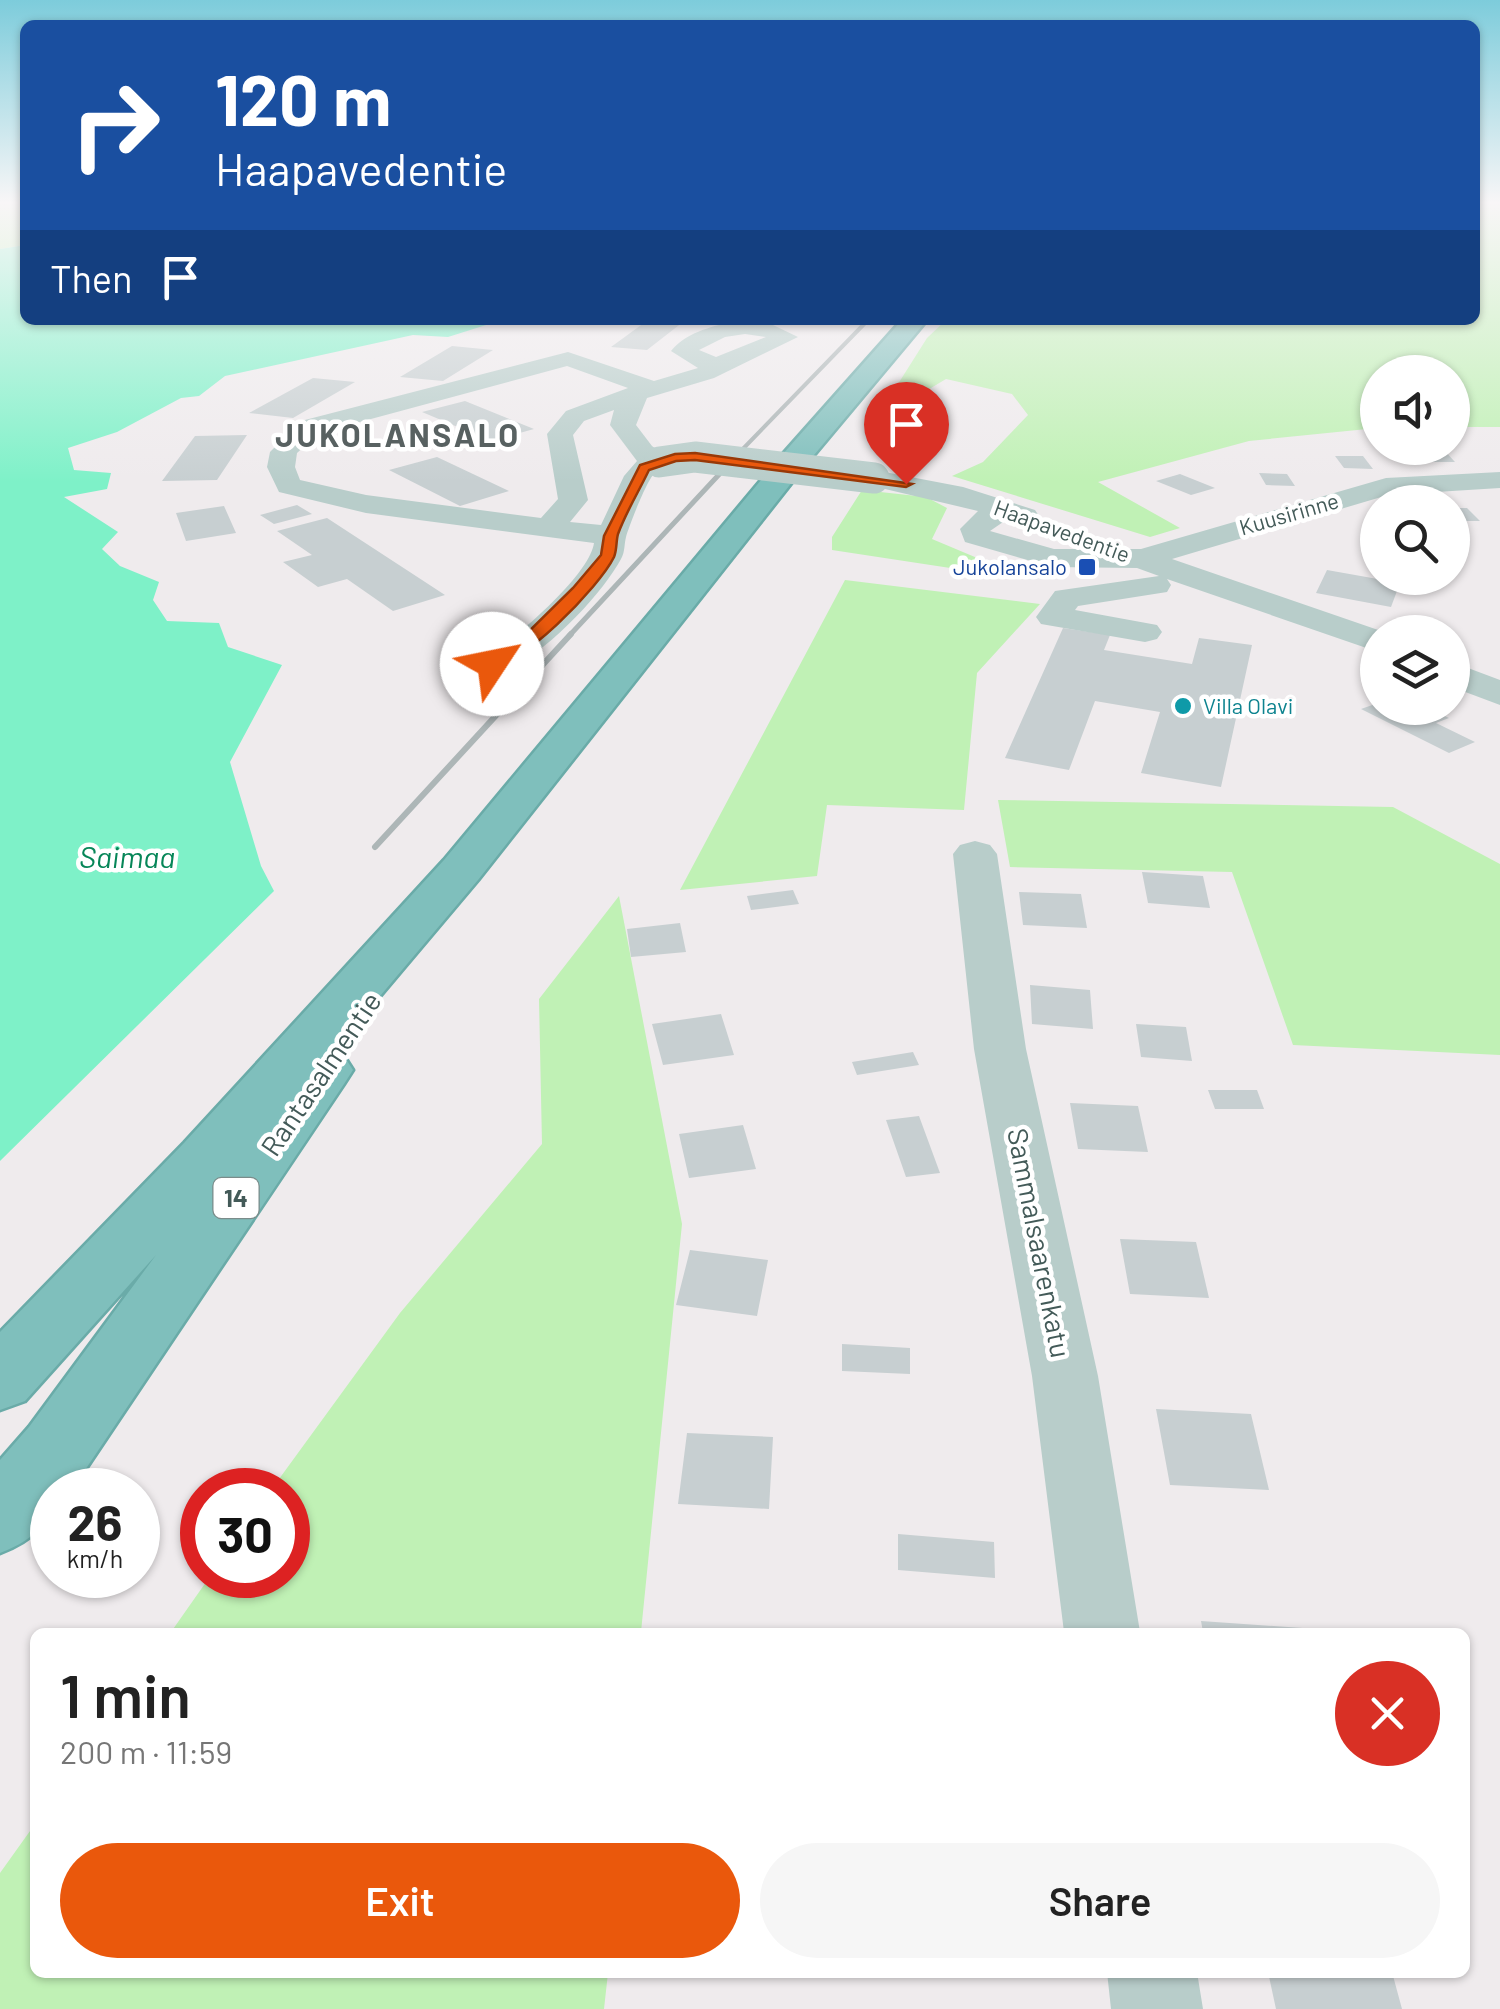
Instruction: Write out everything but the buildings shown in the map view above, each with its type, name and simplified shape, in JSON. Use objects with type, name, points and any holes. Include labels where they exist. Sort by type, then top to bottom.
[{"type":"highway","name":"Rantasalmentie","points":[[0,1380],[206,1159],[461,870],[856,384],[910,325]]},
{"type":"highway","name":"Rantasalmentie","points":[[0,1517],[56,1450],[248,1181],[461,870]]},
{"type":"street","points":[[610,536],[366,504],[289,486],[280,472],[280,460],[285,448],[310,427],[568,360],[644,391]]},
{"type":"street","points":[[548,529],[573,500],[560,434],[576,416],[706,373],[716,365]]},
{"type":"street","points":[[644,391],[625,413],[623,425],[642,452],[659,462]]},
{"type":"street","name":"Haapavedentie","points":[[659,462],[695,457],[874,478],[954,494],[1004,510],[982,520],[975,529],[976,536],[1052,558],[1140,559],[1360,636]]},
{"type":"street","points":[[469,674],[516,654],[579,592],[608,556],[610,536],[638,476],[644,468],[659,462]]},
{"type":"street","name":"Kuusirinne","points":[[1140,559],[1386,487],[1500,480]]},
{"type":"street","points":[[1145,632],[1053,616],[1067,598],[1204,580]]},
{"type":"street","points":[[1470,681],[1500,694]]},
{"type":"street","name":"Sammalsaarenkatu","points":[[974,854],[1000,1049],[1065,1376],[1101,1628]]},
{"type":"street","points":[[1153,1978],[1157,2009]]},
{"type":"shaded area","points":[[1480,295],[1500,295],[1500,427],[1470,427],[1470,355],[1360,355],[1360,430],[1249,441],[1098,482],[1180,528],[1150,537],[952,476],[983,462],[1028,415],[1012,394],[946,379],[874,422],[927,338],[941,325],[1480,325]]},
{"type":"shaded area","points":[[862,490],[926,497],[947,508],[932,539],[982,560],[1034,567],[1016,578],[832,550],[832,537]]},
{"type":"shaded area","points":[[845,580],[1040,604],[977,673],[964,810],[827,805],[817,876],[680,890]]},
{"type":"shaded area","points":[[998,800],[1393,807],[1500,864],[1500,1055],[1293,1045],[1232,872],[1010,867]]},
{"type":"shaded area","points":[[619,896],[682,1224],[641,1628],[174,1628],[195,1598],[310,1598],[310,1468],[287,1468],[400,1313],[542,1144],[539,999]]},
{"type":"shaded area","points":[[30,1831],[30,1978],[607,1978],[604,2009],[0,2009],[0,1873]]},
{"type":"water","name":"Saimaa","points":[[0,295],[20,295],[20,325],[486,325],[448,337],[413,335],[225,376],[199,396],[181,398],[117,432],[68,448],[74,470],[111,473],[107,489],[64,497],[118,532],[102,549],[120,566],[159,582],[153,600],[167,621],[219,623],[228,647],[282,665],[230,762],[261,866],[274,891],[0,1161]]},
{"type":"railway","points":[[737,455],[863,325]]},
{"type":"railway","points":[[569,636],[739,453]]},
{"type":"railway","points":[[375,847],[571,634]]},
{"type":"place","name":"Jukolansalo","points":[[1087,567]]},
{"type":"place","name":"Villa Olavi","points":[[1183,706]]},
{"type":"district","name":"JUKOLANSALO","points":[[398,436]]},
{"type":"route","points":[[492,664],[516,654],[579,592],[608,556],[610,536],[644,468],[675,457],[695,457],[906,484]]}]
